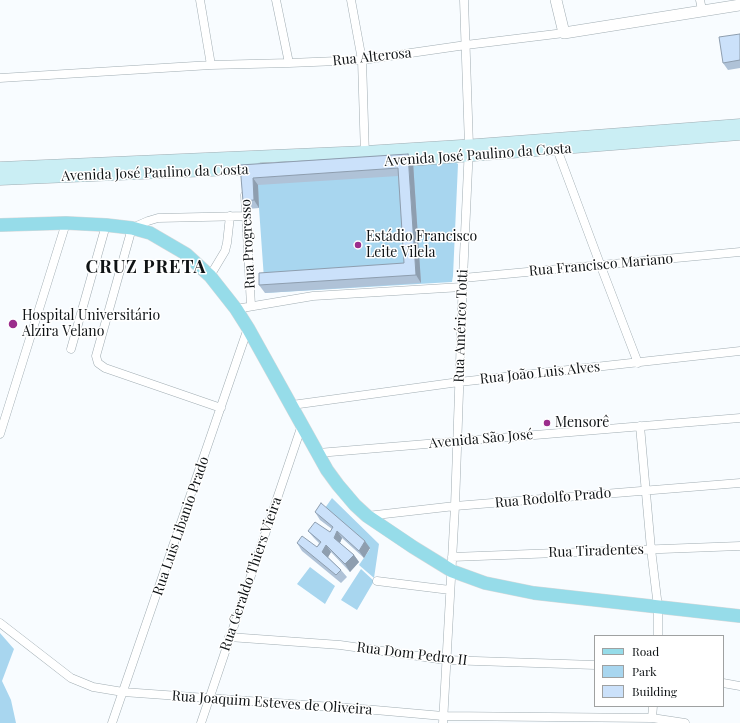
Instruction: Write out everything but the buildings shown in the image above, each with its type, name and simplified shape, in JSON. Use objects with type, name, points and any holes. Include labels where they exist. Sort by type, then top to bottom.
[{"type":"main road","name":"Avenida José Paulino da Costa","points":[[712,132],[740,125]]},
{"type":"main road","name":"Avenida José Paulino da Costa","points":[[0,179],[243,172],[365,158],[712,132],[740,134]]},
{"type":"main road","name":"Avenida José Paulino da Costa","points":[[0,168],[243,172]]},
{"type":"main road","points":[[0,225],[66,223],[132,228],[150,233],[170,244],[197,264],[210,276],[236,309],[292,405],[327,470],[338,485],[355,505],[367,516],[413,548],[452,571],[485,583],[534,594],[740,616]]},
{"type":"street","points":[[200,0],[211,65]]},
{"type":"street","points":[[276,0],[289,63]]},
{"type":"street","points":[[351,0],[362,60],[365,158]]},
{"type":"street","name":"Rua Américo Totti","points":[[450,590],[458,441],[462,278],[468,151],[464,0]]},
{"type":"street","points":[[556,0],[564,33]]},
{"type":"street","name":"Rua Alterosa","points":[[0,78],[211,65],[362,60],[564,33],[701,5],[740,5]]},
{"type":"street","points":[[556,144],[638,363]]},
{"type":"street","name":"Rua Progresso","points":[[243,172],[247,216],[251,306]]},
{"type":"street","points":[[210,276],[225,251],[230,216]]},
{"type":"street","points":[[221,408],[105,368],[96,360],[132,228],[158,218],[247,216]]},
{"type":"street","points":[[0,434],[66,223]]},
{"type":"street","points":[[71,348],[106,225]]},
{"type":"street","name":"Rua Francisco Mariano","points":[[462,278],[740,252]]},
{"type":"street","points":[[236,309],[282,301],[342,294],[462,287]]},
{"type":"street","name":"Rua Luis Libanio Prado","points":[[112,723],[248,328]]},
{"type":"street","name":"Rua João Luis Alves","points":[[292,405],[459,382],[740,351]]},
{"type":"street","name":"Avenida São José","points":[[318,453],[740,418]]},
{"type":"street","name":"Rua Geraldo Thiers Vieira","points":[[201,723],[208,698],[302,425]]},
{"type":"street","points":[[640,426],[651,549],[658,607],[658,635]]},
{"type":"street","name":"Rua Rodolfo Prado","points":[[367,516],[455,506],[740,483]]},
{"type":"street","name":"Rua Tiradentes","points":[[452,557],[740,546]]},
{"type":"street","points":[[377,581],[450,590],[443,720]]},
{"type":"street","name":"Rua Joaquim Esteves de Oliveira","points":[[0,623],[71,678],[93,687],[123,692],[375,710],[443,720],[652,718],[686,723]]},
{"type":"street","name":"Rua Dom Pedro II","points":[[229,637],[340,645],[446,660],[594,665]]},
{"type":"street","points":[[724,683],[740,686]]},
{"type":"street","points":[[652,718],[654,707]]},
{"type":"green space","name":"Estádio Francisco Leite Vilela","points":[[453,161],[458,164],[452,282],[265,293],[259,208],[245,172]]},
{"type":"green space","points":[[332,498],[379,544],[374,578],[359,565],[370,549],[325,508]]},
{"type":"green space","points":[[310,567],[335,586],[325,604],[297,584]]},
{"type":"green space","points":[[361,569],[374,581],[357,610],[341,600]]},
{"type":"green space","points":[[0,633],[14,649],[2,681],[11,700],[16,723],[0,723]]},
{"type":"place","name":"Estádio Francisco Leite Vilela","points":[[358,245]]},
{"type":"place","name":"Hospital Universitário Alzira Velano","points":[[13,324]]},
{"type":"place","name":"Mensorê","points":[[547,423]]},
{"type":"district","name":"CRUZ PRETA","points":[[146,267]]}]
